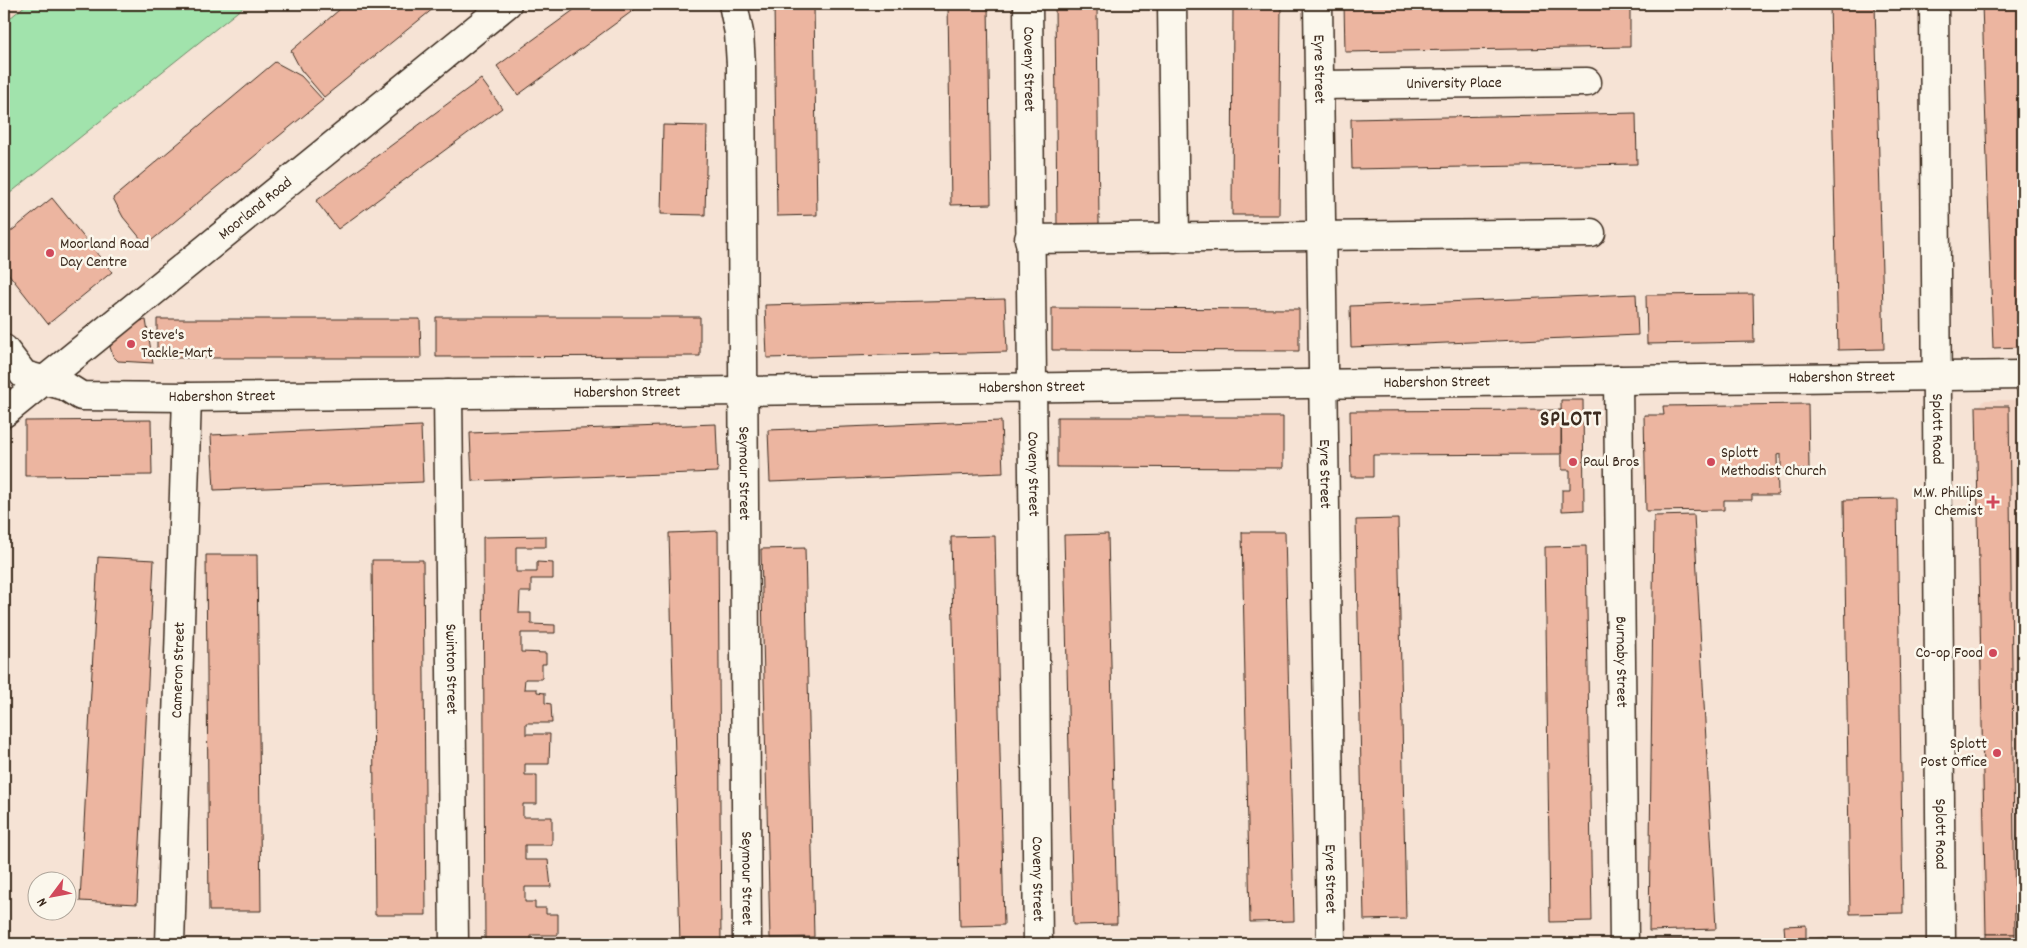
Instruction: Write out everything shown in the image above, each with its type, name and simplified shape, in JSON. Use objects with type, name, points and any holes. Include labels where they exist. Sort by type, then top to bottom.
[{"type":"street","name":"Moorland Road","points":[[4,413],[507,4]]},
{"type":"street","name":"Seymour Street","points":[[733,4],[741,65],[747,944]]},
{"type":"street","name":"Coveny Street","points":[[1028,4],[1029,240],[1038,944]]},
{"type":"street","points":[[1172,4],[1175,238]]},
{"type":"street","name":"Eyre Street","points":[[1318,4],[1331,944]]},
{"type":"street","name":"Splott Road","points":[[1934,4],[1940,944]]},
{"type":"street","name":"University Place","points":[[1320,85],[1587,82]]},
{"type":"street","points":[[1029,240],[1591,233]]},
{"type":"street","name":"Habershon Street","points":[[4,349],[24,375],[65,386],[81,396],[187,397],[1031,388],[2023,375]]},
{"type":"street","name":"Burnaby Street","points":[[1618,380],[1624,944]]},
{"type":"street","name":"Swinton Street","points":[[448,394],[454,944]]},
{"type":"street","name":"Cameron Street","points":[[170,944],[187,397]]},
{"type":"shaded area","points":[[4,4],[27,4],[4,23]]},
{"type":"shaded area","points":[[1985,400],[2023,400],[2023,934],[1983,934],[1976,409]]},
{"type":"green space","points":[[27,4],[247,4],[4,198],[4,23]]},
{"type":"building","points":[[346,4],[439,4],[324,97],[301,70],[291,51]]},
{"type":"building","points":[[582,4],[642,4],[518,95],[497,66]]},
{"type":"building","points":[[774,4],[814,4],[817,215],[777,216]]},
{"type":"building","points":[[948,4],[988,4],[991,204],[951,205]]},
{"type":"building","points":[[1055,4],[1097,4],[1099,226],[1057,226]]},
{"type":"building","points":[[1233,4],[1281,4],[1279,215],[1232,215]]},
{"type":"building","points":[[1344,4],[1630,4],[1630,47],[1345,52]]},
{"type":"building","points":[[1830,4],[1875,4],[1884,349],[1838,350]]},
{"type":"building","points":[[1982,4],[2023,4],[2023,347],[1993,348]]},
{"type":"building","points":[[275,62],[301,76],[323,100],[146,245],[123,217],[113,198]]},
{"type":"building","points":[[481,79],[502,108],[338,229],[316,201]]},
{"type":"building","points":[[1636,113],[1637,164],[1352,169],[1351,119]]},
{"type":"building","points":[[663,125],[707,126],[705,215],[661,214]]},
{"type":"building","name":"Moorland Road Day Centre","points":[[52,198],[112,272],[48,324],[4,268],[4,237]]},
{"type":"building","points":[[1636,294],[1638,335],[1351,347],[1350,306]]},
{"type":"building","points":[[1753,294],[1754,342],[1647,344],[1646,295]]},
{"type":"building","points":[[1005,299],[1007,352],[767,358],[765,305]]},
{"type":"building","points":[[1052,308],[1299,309],[1299,351],[1052,350]]},
{"type":"building","points":[[436,317],[700,317],[700,356],[436,357]]},
{"type":"building","points":[[157,319],[420,319],[421,358],[157,358]]},
{"type":"building","name":"Steve's Tackle-Mart","points":[[146,320],[153,363],[118,361],[113,356],[110,347],[114,341],[140,321]]},
{"type":"building","name":"Paul Bros","points":[[1561,400],[1583,400],[1584,510],[1562,511],[1562,490],[1570,490],[1570,470],[1562,470]]},
{"type":"building","name":"Splott Methodist Church","points":[[1808,404],[1809,470],[1781,470],[1781,454],[1777,455],[1778,495],[1752,495],[1752,500],[1724,500],[1724,510],[1646,511],[1644,415],[1664,415],[1663,406]]},
{"type":"building","points":[[1976,406],[2009,406],[2015,934],[1986,934]]},
{"type":"building","points":[[1561,410],[1561,454],[1373,455],[1373,477],[1351,477],[1350,411]]},
{"type":"building","points":[[1057,417],[1283,417],[1283,468],[1057,467]]},
{"type":"building","points":[[151,420],[152,475],[25,476],[25,421]]},
{"type":"building","points":[[1001,421],[1003,473],[770,482],[768,430]]},
{"type":"building","points":[[716,424],[718,472],[472,481],[470,433]]},
{"type":"building","points":[[421,426],[423,482],[214,490],[211,435]]},
{"type":"building","points":[[1897,499],[1903,913],[1850,914],[1844,500]]},
{"type":"building","points":[[1694,515],[1716,929],[1649,931],[1654,516]]},
{"type":"building","points":[[1398,519],[1406,919],[1364,920],[1356,520]]},
{"type":"building","points":[[718,531],[721,944],[680,944],[669,533]]},
{"type":"building","points":[[1242,532],[1285,532],[1294,921],[1250,922]]},
{"type":"building","points":[[1108,534],[1117,924],[1073,925],[1064,535]]},
{"type":"building","points":[[546,536],[546,547],[516,547],[516,572],[537,572],[537,562],[553,563],[553,579],[531,579],[531,592],[520,592],[519,613],[531,613],[531,624],[555,625],[555,633],[521,633],[521,652],[546,653],[546,664],[542,664],[542,679],[525,679],[524,689],[537,689],[537,692],[545,693],[545,703],[551,704],[552,723],[526,723],[526,734],[550,734],[549,764],[525,764],[525,775],[537,775],[537,804],[523,804],[523,817],[552,817],[552,845],[525,845],[525,860],[548,860],[551,887],[525,887],[525,902],[535,902],[535,908],[546,908],[546,914],[558,914],[558,935],[531,935],[531,944],[485,944],[483,537]]},
{"type":"building","points":[[995,536],[1004,925],[960,926],[951,537]]},
{"type":"building","points":[[1586,546],[1592,921],[1550,922],[1545,547]]},
{"type":"building","points":[[805,548],[814,937],[770,938],[761,549]]},
{"type":"building","points":[[206,555],[257,555],[261,911],[209,911]]},
{"type":"building","points":[[98,557],[154,560],[137,904],[80,901]]},
{"type":"building","points":[[372,560],[423,560],[426,915],[375,915]]},
{"type":"building","points":[[1806,925],[1806,939],[1825,938],[1826,944],[1651,944],[1651,940],[1785,938],[1784,926]]},
{"type":"building","points":[[1986,934],[2015,934],[2015,944],[1986,944]]},
{"type":"railway","points":[[4,8],[9,4]]},
{"type":"place","name":"Moorland Road Day Centre","points":[[50,253]]},
{"type":"place","name":"Steve's Tackle-Mart","points":[[131,344]]},
{"type":"place","name":"Paul Bros","points":[[1573,462]]},
{"type":"place","name":"Splott Methodist Church","points":[[1711,462]]},
{"type":"place","name":"M.W. Phillips Chemist","points":[[1993,502]]},
{"type":"place","name":"Co-op Food","points":[[1993,653]]},
{"type":"place","name":"Splott Post Office","points":[[1997,753]]},
{"type":"district","name":"SPLOTT","points":[[1571,421]]}]
